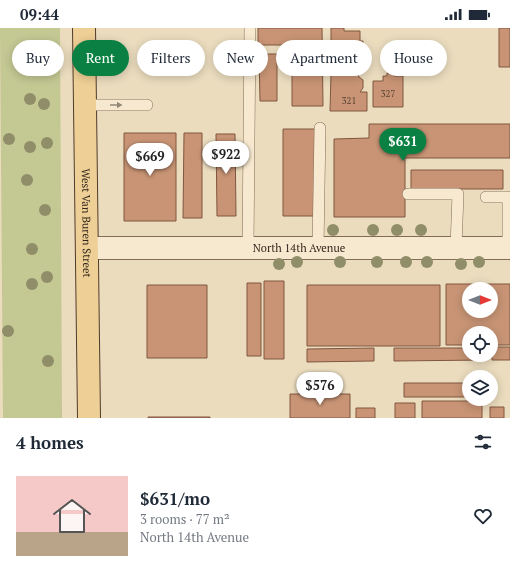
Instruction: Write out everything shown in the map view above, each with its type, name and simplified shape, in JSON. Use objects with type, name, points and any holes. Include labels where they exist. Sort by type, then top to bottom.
[{"type":"main road","name":"West Van Buren Street","points":[[84,28],[89,418]]},
{"type":"street","name":"North 14th Avenue","points":[[87,248],[509,248]]},
{"type":"lane","points":[[248,248],[250,28]]},
{"type":"lane","points":[[86,105],[147,105]]},
{"type":"lane","points":[[318,248],[320,128]]},
{"type":"lane","points":[[408,194],[458,194],[456,247]]},
{"type":"lane","points":[[486,197],[508,197],[509,248]]},
{"type":"green space","points":[[0,28],[60,28],[60,40],[12,40],[12,76],[60,76],[62,418],[3,418]]},
{"type":"building","points":[[258,28],[322,28],[322,40],[276,40],[276,45],[268,45],[268,40],[258,40]]},
{"type":"building","points":[[331,28],[344,28],[344,31],[360,31],[360,40],[331,40]]},
{"type":"building","points":[[499,28],[510,28],[510,67],[499,67]]},
{"type":"building","points":[[268,54],[276,54],[277,101],[260,101],[259,76],[268,76]]},
{"type":"building","points":[[292,76],[323,76],[323,106],[292,106]]},
{"type":"building","points":[[331,76],[359,76],[363,80],[363,88],[360,92],[367,92],[367,111],[330,111]]},
{"type":"building","points":[[383,76],[403,76],[403,107],[373,107],[373,81],[383,81]]},
{"type":"building","points":[[369,124],[510,124],[510,158],[405,158],[405,217],[334,217],[334,139],[369,138]]},
{"type":"building","points":[[283,129],[317,129],[317,216],[283,216]]},
{"type":"building","points":[[124,133],[176,133],[176,221],[124,221]]},
{"type":"building","points":[[184,133],[202,133],[202,218],[183,218]]},
{"type":"building","points":[[216,134],[235,134],[236,216],[217,216]]},
{"type":"building","points":[[411,170],[503,170],[503,189],[411,189]]},
{"type":"building","points":[[264,281],[284,281],[284,359],[264,359]]},
{"type":"building","points":[[247,283],[261,283],[261,356],[247,356]]},
{"type":"building","points":[[446,284],[462,284],[462,318],[498,318],[498,284],[510,284],[510,345],[498,345],[498,326],[462,326],[462,345],[446,345]]},
{"type":"building","points":[[147,285],[207,285],[207,358],[147,358]]},
{"type":"building","points":[[307,285],[440,285],[440,346],[307,346]]},
{"type":"building","points":[[498,347],[510,347],[510,360],[498,360]]},
{"type":"building","points":[[374,348],[374,361],[307,362],[307,349]]},
{"type":"building","points":[[394,348],[462,348],[462,360],[394,361]]},
{"type":"building","points":[[404,383],[462,383],[462,397],[404,397]]},
{"type":"building","points":[[290,394],[350,394],[350,418],[290,418]]},
{"type":"building","points":[[422,401],[462,401],[462,406],[482,406],[482,418],[422,418]]},
{"type":"building","points":[[395,403],[415,403],[415,418],[395,418]]},
{"type":"building","points":[[490,407],[504,407],[504,418],[490,418]]},
{"type":"building","points":[[356,408],[375,408],[375,418],[356,418]]},
{"type":"building","points":[[210,417],[210,418],[148,418]]}]
